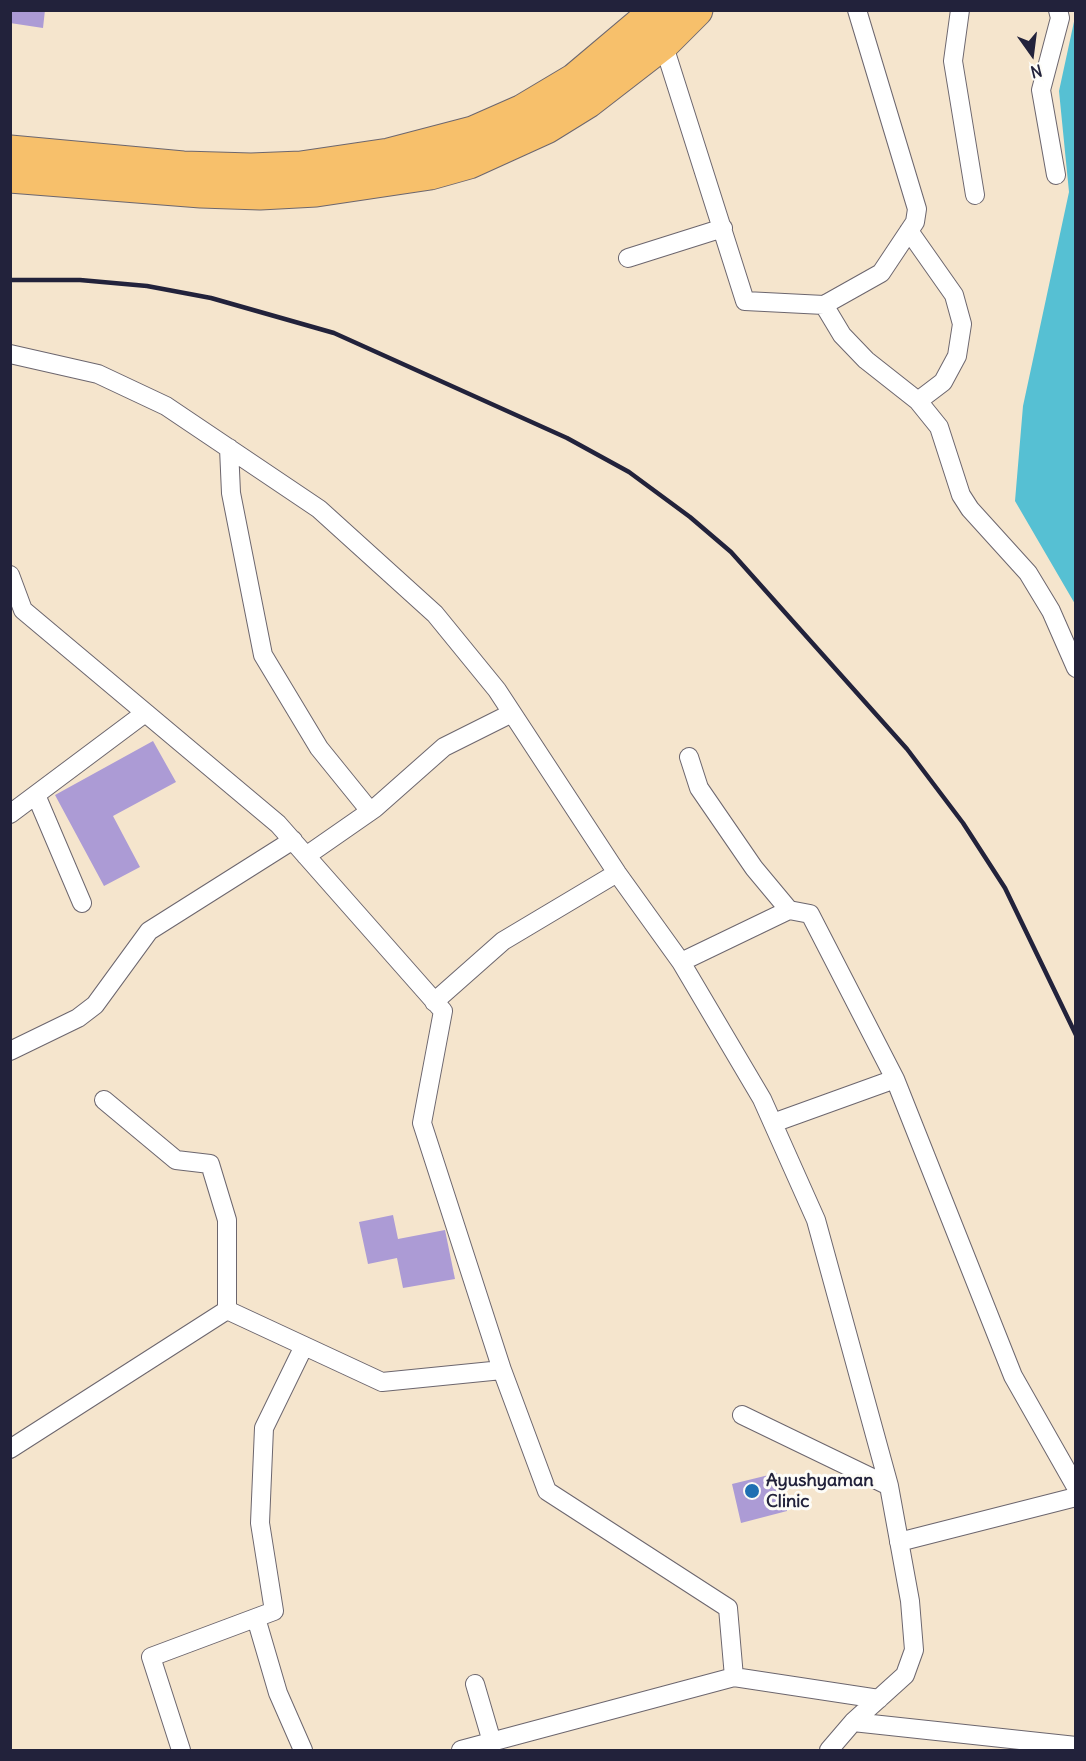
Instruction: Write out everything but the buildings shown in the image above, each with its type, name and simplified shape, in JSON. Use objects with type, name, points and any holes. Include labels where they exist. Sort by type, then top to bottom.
[{"type":"highway","points":[[10,152],[183,168],[251,170],[301,168],[389,155],[473,133],[523,111],[575,80],[658,10]]},
{"type":"highway","points":[[10,176],[177,190],[260,193],[316,190],[430,173],[478,158],[546,127],[588,101],[663,43],[696,10]]},
{"type":"street","points":[[663,43],[745,302],[824,306],[881,273],[915,222],[917,208],[857,10]]},
{"type":"street","points":[[960,10],[953,61],[975,195]]},
{"type":"street","points":[[1056,175],[1041,90],[1060,18],[1058,10]]},
{"type":"street","points":[[627,258],[723,228]]},
{"type":"street","points":[[909,231],[954,295],[962,324],[957,356],[944,382],[918,401]]},
{"type":"street","points":[[824,306],[842,335],[866,360],[918,401],[939,427],[961,495],[1028,573],[1051,611],[1076,668]]},
{"type":"street","points":[[10,354],[98,374],[166,405],[319,508],[435,614],[497,690],[617,873],[681,962],[762,1099],[816,1220],[889,1486],[910,1601],[914,1650],[905,1675],[853,1722],[829,1750]]},
{"type":"street","points":[[229,448],[231,493],[263,655],[319,748],[370,811]]},
{"type":"street","points":[[10,575],[23,610],[278,824],[443,1011],[422,1123],[502,1370],[547,1491],[728,1608],[734,1677]]},
{"type":"street","points":[[10,814],[145,712]]},
{"type":"street","points":[[306,856],[370,811],[444,747],[512,713]]},
{"type":"street","points":[[689,757],[699,788],[754,868],[789,910]]},
{"type":"street","points":[[36,795],[82,903]]},
{"type":"street","points":[[10,1051],[78,1018],[95,1005],[149,931],[292,840]]},
{"type":"street","points":[[434,1002],[503,941],[617,873]]},
{"type":"street","points":[[681,962],[789,910],[810,914],[895,1079],[1013,1376],[1076,1487]]},
{"type":"street","points":[[773,1123],[895,1079]]},
{"type":"street","points":[[104,1100],[176,1160],[210,1164],[227,1220],[227,1310]]},
{"type":"street","points":[[227,1310],[382,1382],[502,1370]]},
{"type":"street","points":[[10,1449],[227,1310]]},
{"type":"street","points":[[181,1750],[151,1657],[274,1611],[260,1523],[264,1428],[304,1346]]},
{"type":"street","points":[[741,1415],[889,1486]]},
{"type":"street","points":[[899,1542],[1076,1497]]},
{"type":"street","points":[[256,1618],[278,1693],[303,1750]]},
{"type":"street","points":[[460,1750],[734,1677],[879,1699]]},
{"type":"street","points":[[475,1684],[492,1742]]},
{"type":"street","points":[[853,1722],[1076,1746]]},
{"type":"water","points":[[1075,17],[1075,604],[1015,501],[1023,406],[1069,192],[1059,91]]},
{"type":"railway","points":[[10,280],[80,280],[147,286],[211,298],[334,333],[567,438],[629,472],[690,517],[731,552],[907,749],[963,823],[1005,888],[1076,1035]]},
{"type":"place","name":"Ayushyaman Clinic","points":[[752,1491]]}]
